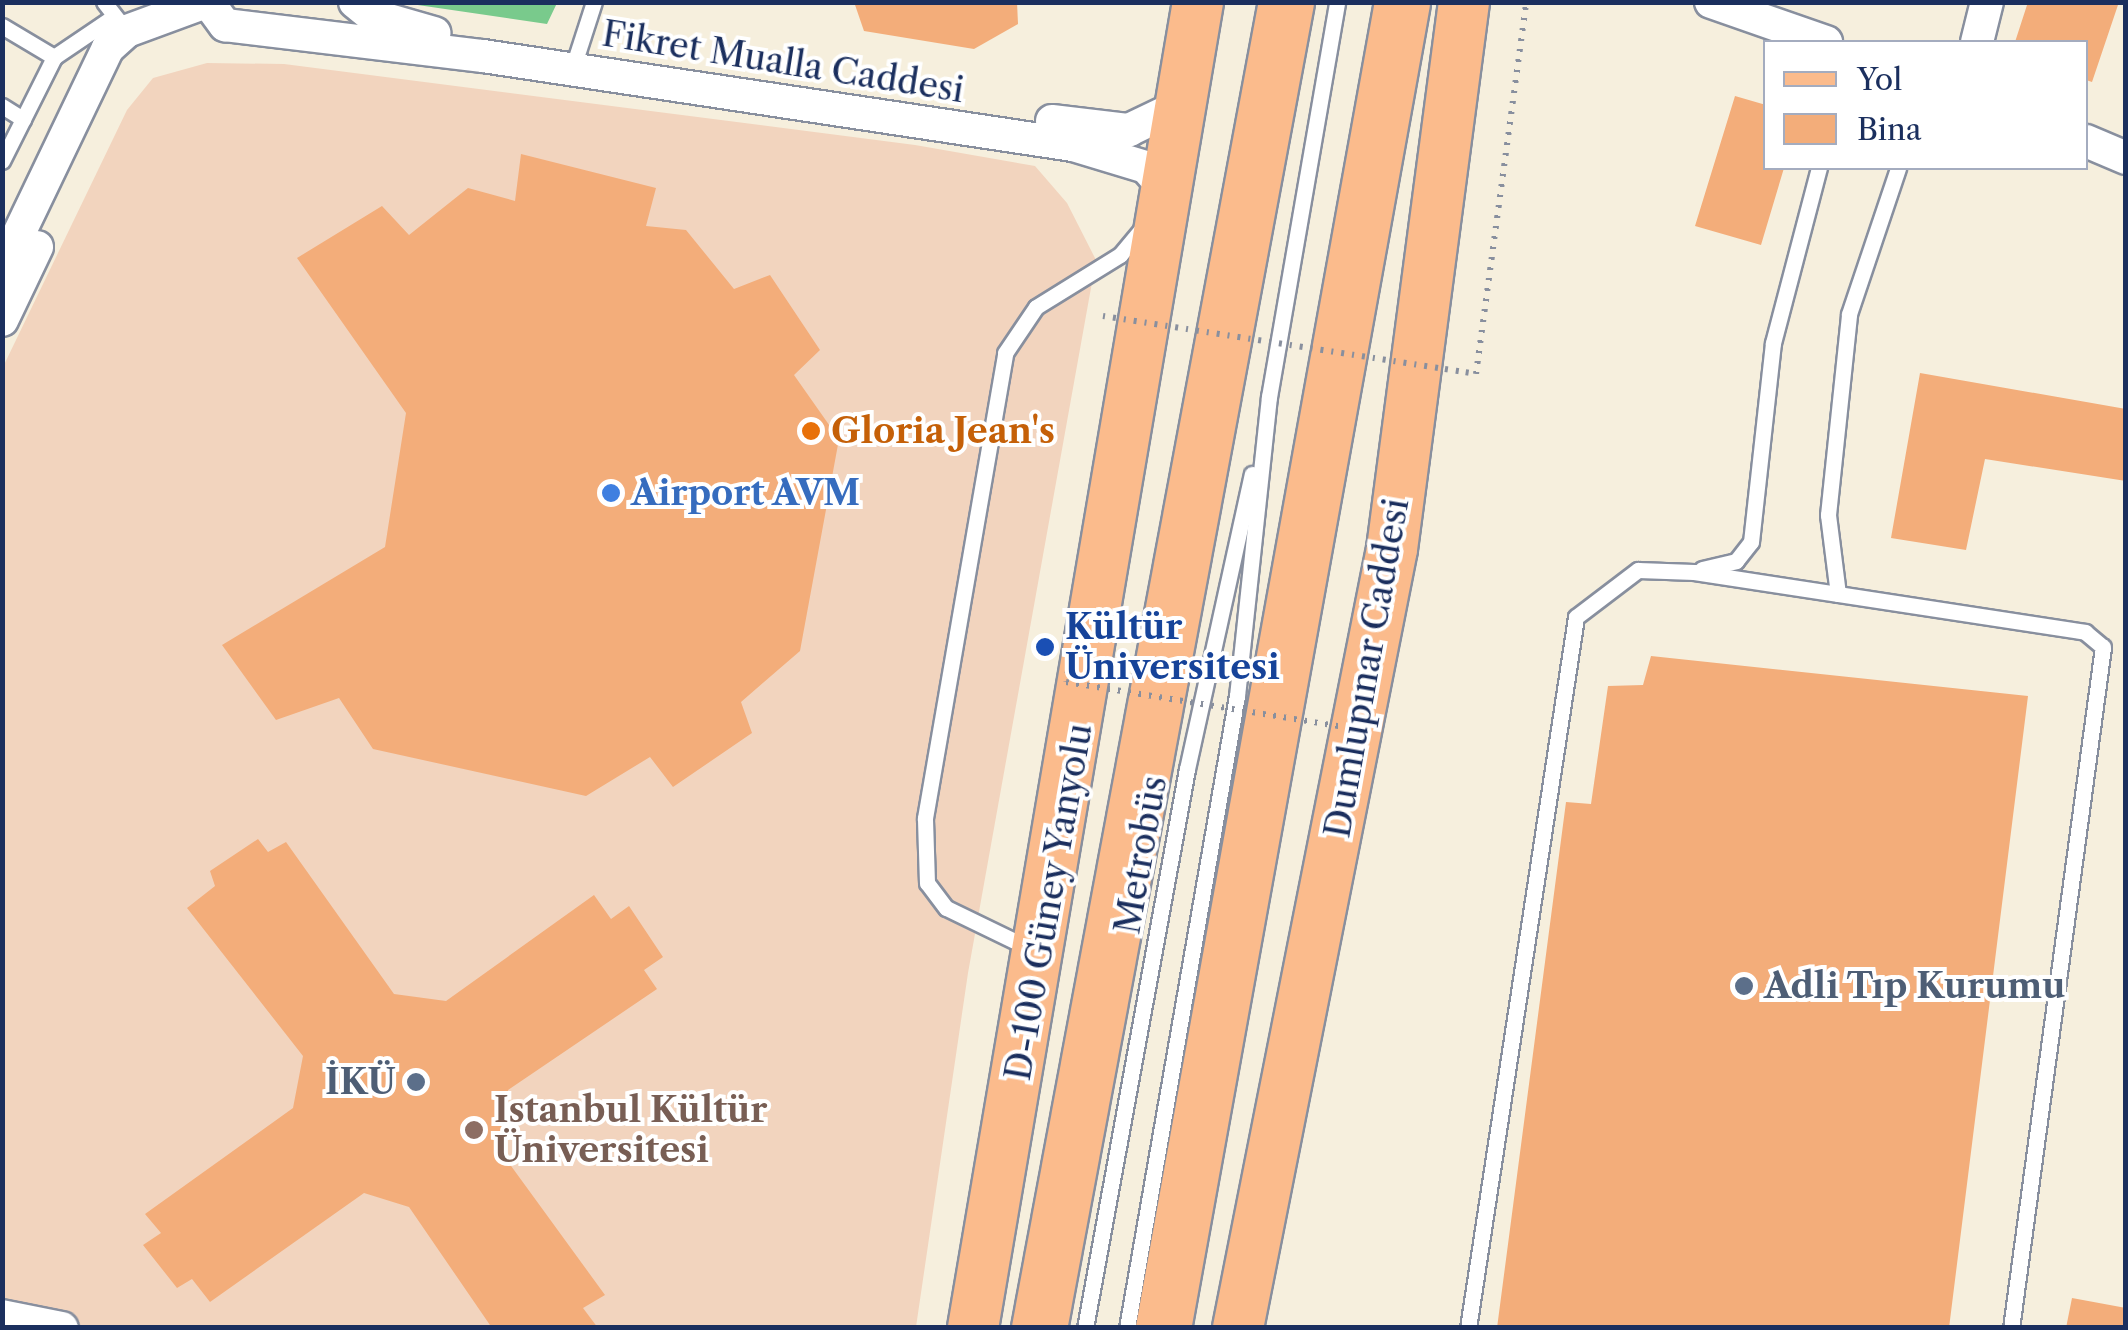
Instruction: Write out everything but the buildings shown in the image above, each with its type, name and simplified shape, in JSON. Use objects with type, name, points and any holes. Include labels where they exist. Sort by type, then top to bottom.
[{"type":"highway","points":[[1038,1328],[1286,2]]},
{"type":"highway","points":[[1163,1328],[1402,2]]},
{"type":"highway","points":[[1020,1328],[1060,1211]]},
{"type":"main road","name":"D-100 Güney Yanyolu","points":[[973,1328],[1040,954],[1198,2]]},
{"type":"main road","name":"Dumlupınar Caddesi","points":[[1238,1328],[1392,549],[1464,2]]},
{"type":"street","points":[[115,17],[207,2]]},
{"type":"street","name":"Fikret Mualla Caddesi","points":[[207,2],[225,25],[574,62],[1129,130],[1180,105]]},
{"type":"street","name":"Fikret Mualla Caddesi","points":[[355,2],[409,30],[574,62],[1073,145],[1146,167],[1164,198]]},
{"type":"street","points":[[1711,2],[1820,40]]},
{"type":"street","points":[[1978,40],[1987,2]]},
{"type":"street","points":[[2,269],[108,48],[115,17]]},
{"type":"street","points":[[2,320],[74,168],[115,17]]},
{"type":"street","points":[[2088,143],[2126,158]]},
{"type":"street","points":[[2,1316],[62,1328]]},
{"type":"lane","points":[[574,62],[594,2]]},
{"type":"lane","name":"Metrobüs","points":[[1085,1328],[1187,769],[1269,396],[1337,2]]},
{"type":"lane","points":[[2,161],[54,57],[115,17]]},
{"type":"lane","points":[[2,26],[54,57]]},
{"type":"lane","points":[[2,106],[24,120]]},
{"type":"lane","points":[[1694,572],[1736,561],[1751,542],[1773,343],[1817,170]]},
{"type":"lane","points":[[1838,594],[1828,515],[1849,314],[1897,170]]},
{"type":"lane","points":[[1040,954],[946,908],[927,883],[925,818],[1005,354],[1036,307],[1120,255],[1164,198]]},
{"type":"lane","name":"Metrobüs","points":[[1127,1328],[1236,696],[1269,396]]},
{"type":"lane","points":[[1468,1328],[1576,617],[1638,570],[1694,572],[2085,632],[2104,647],[2010,1328]]},
{"type":"path","points":[[1103,316],[1476,374],[1526,2]]},
{"type":"path","points":[[1068,672],[1066,682],[1374,732]]},
{"type":"shaded area","points":[[207,63],[284,64],[915,145],[1035,166],[1067,203],[1096,260],[968,973],[916,1327],[3,1327],[2,369],[127,110],[153,78]]},
{"type":"green space","points":[[404,3],[557,3],[547,24]]},
{"type":"place","name":"Gloria Jean's","points":[[811,431]]},
{"type":"place","name":"Airport AVM","points":[[611,493]]},
{"type":"place","name":"Kültür Üniversitesi","points":[[1045,647]]},
{"type":"place","name":"Adli Tıp Kurumu","points":[[1744,986]]},
{"type":"place","name":"İKÜ","points":[[416,1082]]},
{"type":"place","name":"Istanbul Kültür Üniversitesi","points":[[474,1130]]}]
